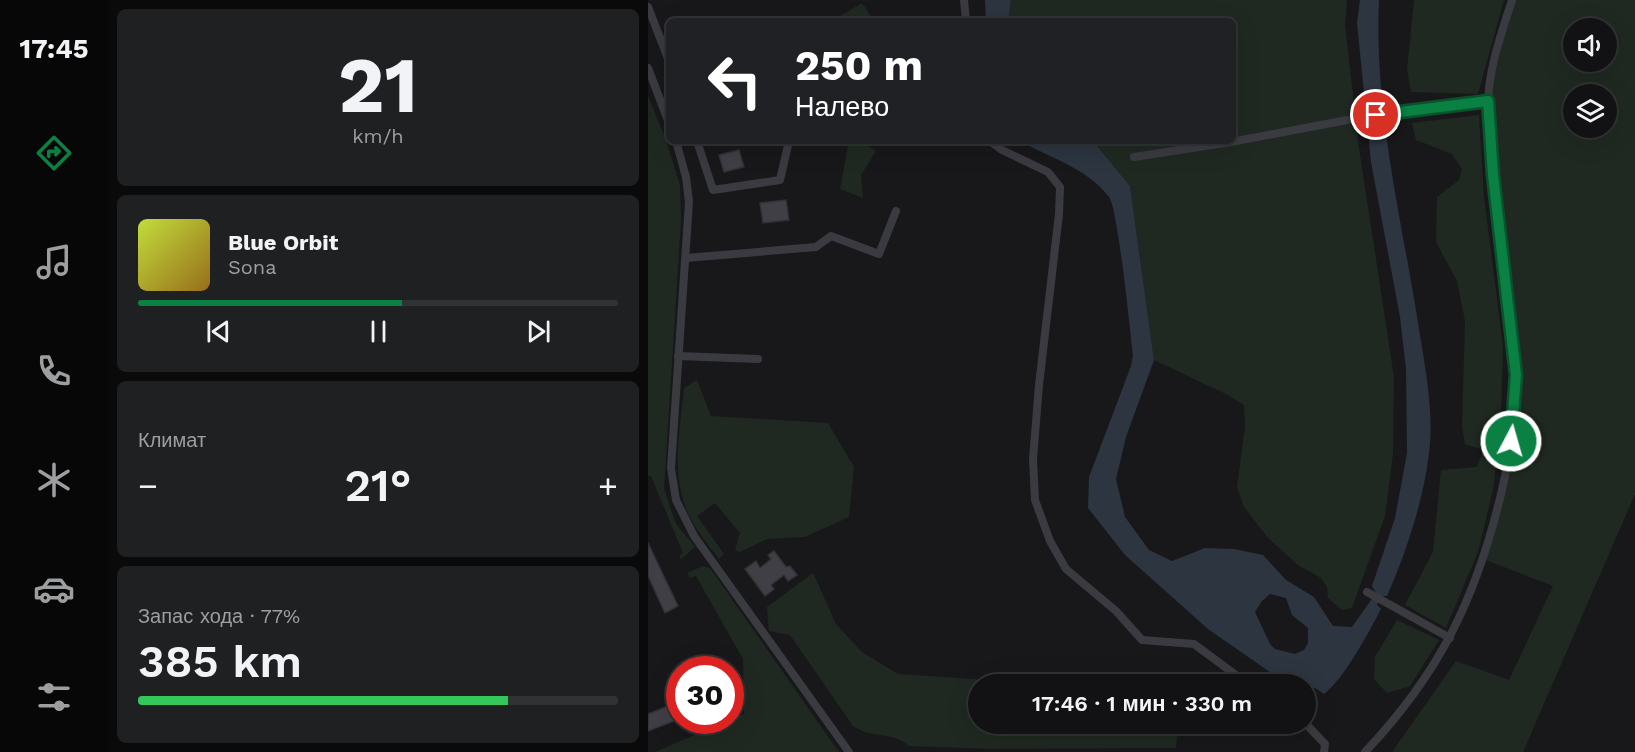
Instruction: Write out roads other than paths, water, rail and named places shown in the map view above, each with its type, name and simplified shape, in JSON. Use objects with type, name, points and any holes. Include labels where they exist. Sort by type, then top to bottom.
[{"type":"street","points":[[964,0],[966,18]]},
{"type":"street","points":[[1365,752],[1398,715],[1450,638],[1462,614],[1489,542],[1508,462],[1514,420],[1516,375],[1494,187],[1488,101],[1493,66],[1512,0]]},
{"type":"street","points":[[648,7],[666,53]]},
{"type":"street","points":[[648,68],[666,115]]},
{"type":"street","points":[[1236,141],[1388,113],[1488,101]]},
{"type":"street","points":[[677,144],[688,189],[686,258],[671,468],[676,500],[694,536],[849,752]]},
{"type":"street","points":[[698,144],[713,190],[780,180],[788,144]]},
{"type":"street","points":[[994,144],[1048,172],[1060,187],[1033,459],[1035,500],[1050,541],[1066,569],[1116,611],[1142,640],[1194,644],[1234,674]]},
{"type":"street","points":[[1134,157],[1218,144]]},
{"type":"street","points":[[686,258],[816,247],[831,236],[879,254],[896,211]]},
{"type":"street","points":[[678,356],[758,359]]},
{"type":"street","points":[[1367,592],[1450,638]]},
{"type":"street","points":[[1315,734],[1325,744],[1324,752]]},
{"type":"water","points":[[985,0],[1011,0],[1008,18],[986,18]]},
{"type":"water","points":[[1360,0],[1379,0],[1378,40],[1384,119],[1427,379],[1431,427],[1428,462],[1420,502],[1394,579],[1387,596],[1380,596],[1377,605],[1381,609],[1356,654],[1340,678],[1324,694],[1316,689],[1316,674],[1273,674],[1208,629],[1125,555],[1088,508],[1089,477],[1131,366],[1133,355],[1116,223],[1109,197],[1090,178],[1026,144],[1095,144],[1130,186],[1154,360],[1126,437],[1116,479],[1125,517],[1149,550],[1172,561],[1205,548],[1234,549],[1263,555],[1286,580],[1314,597],[1333,626],[1352,627],[1376,593],[1372,586],[1395,518],[1407,453],[1406,369],[1400,317],[1371,162],[1357,23]],"holes":[[[1270,594],[1286,598],[1292,615],[1308,628],[1308,643],[1304,650],[1295,654],[1275,649],[1270,644],[1255,612]]]}]
